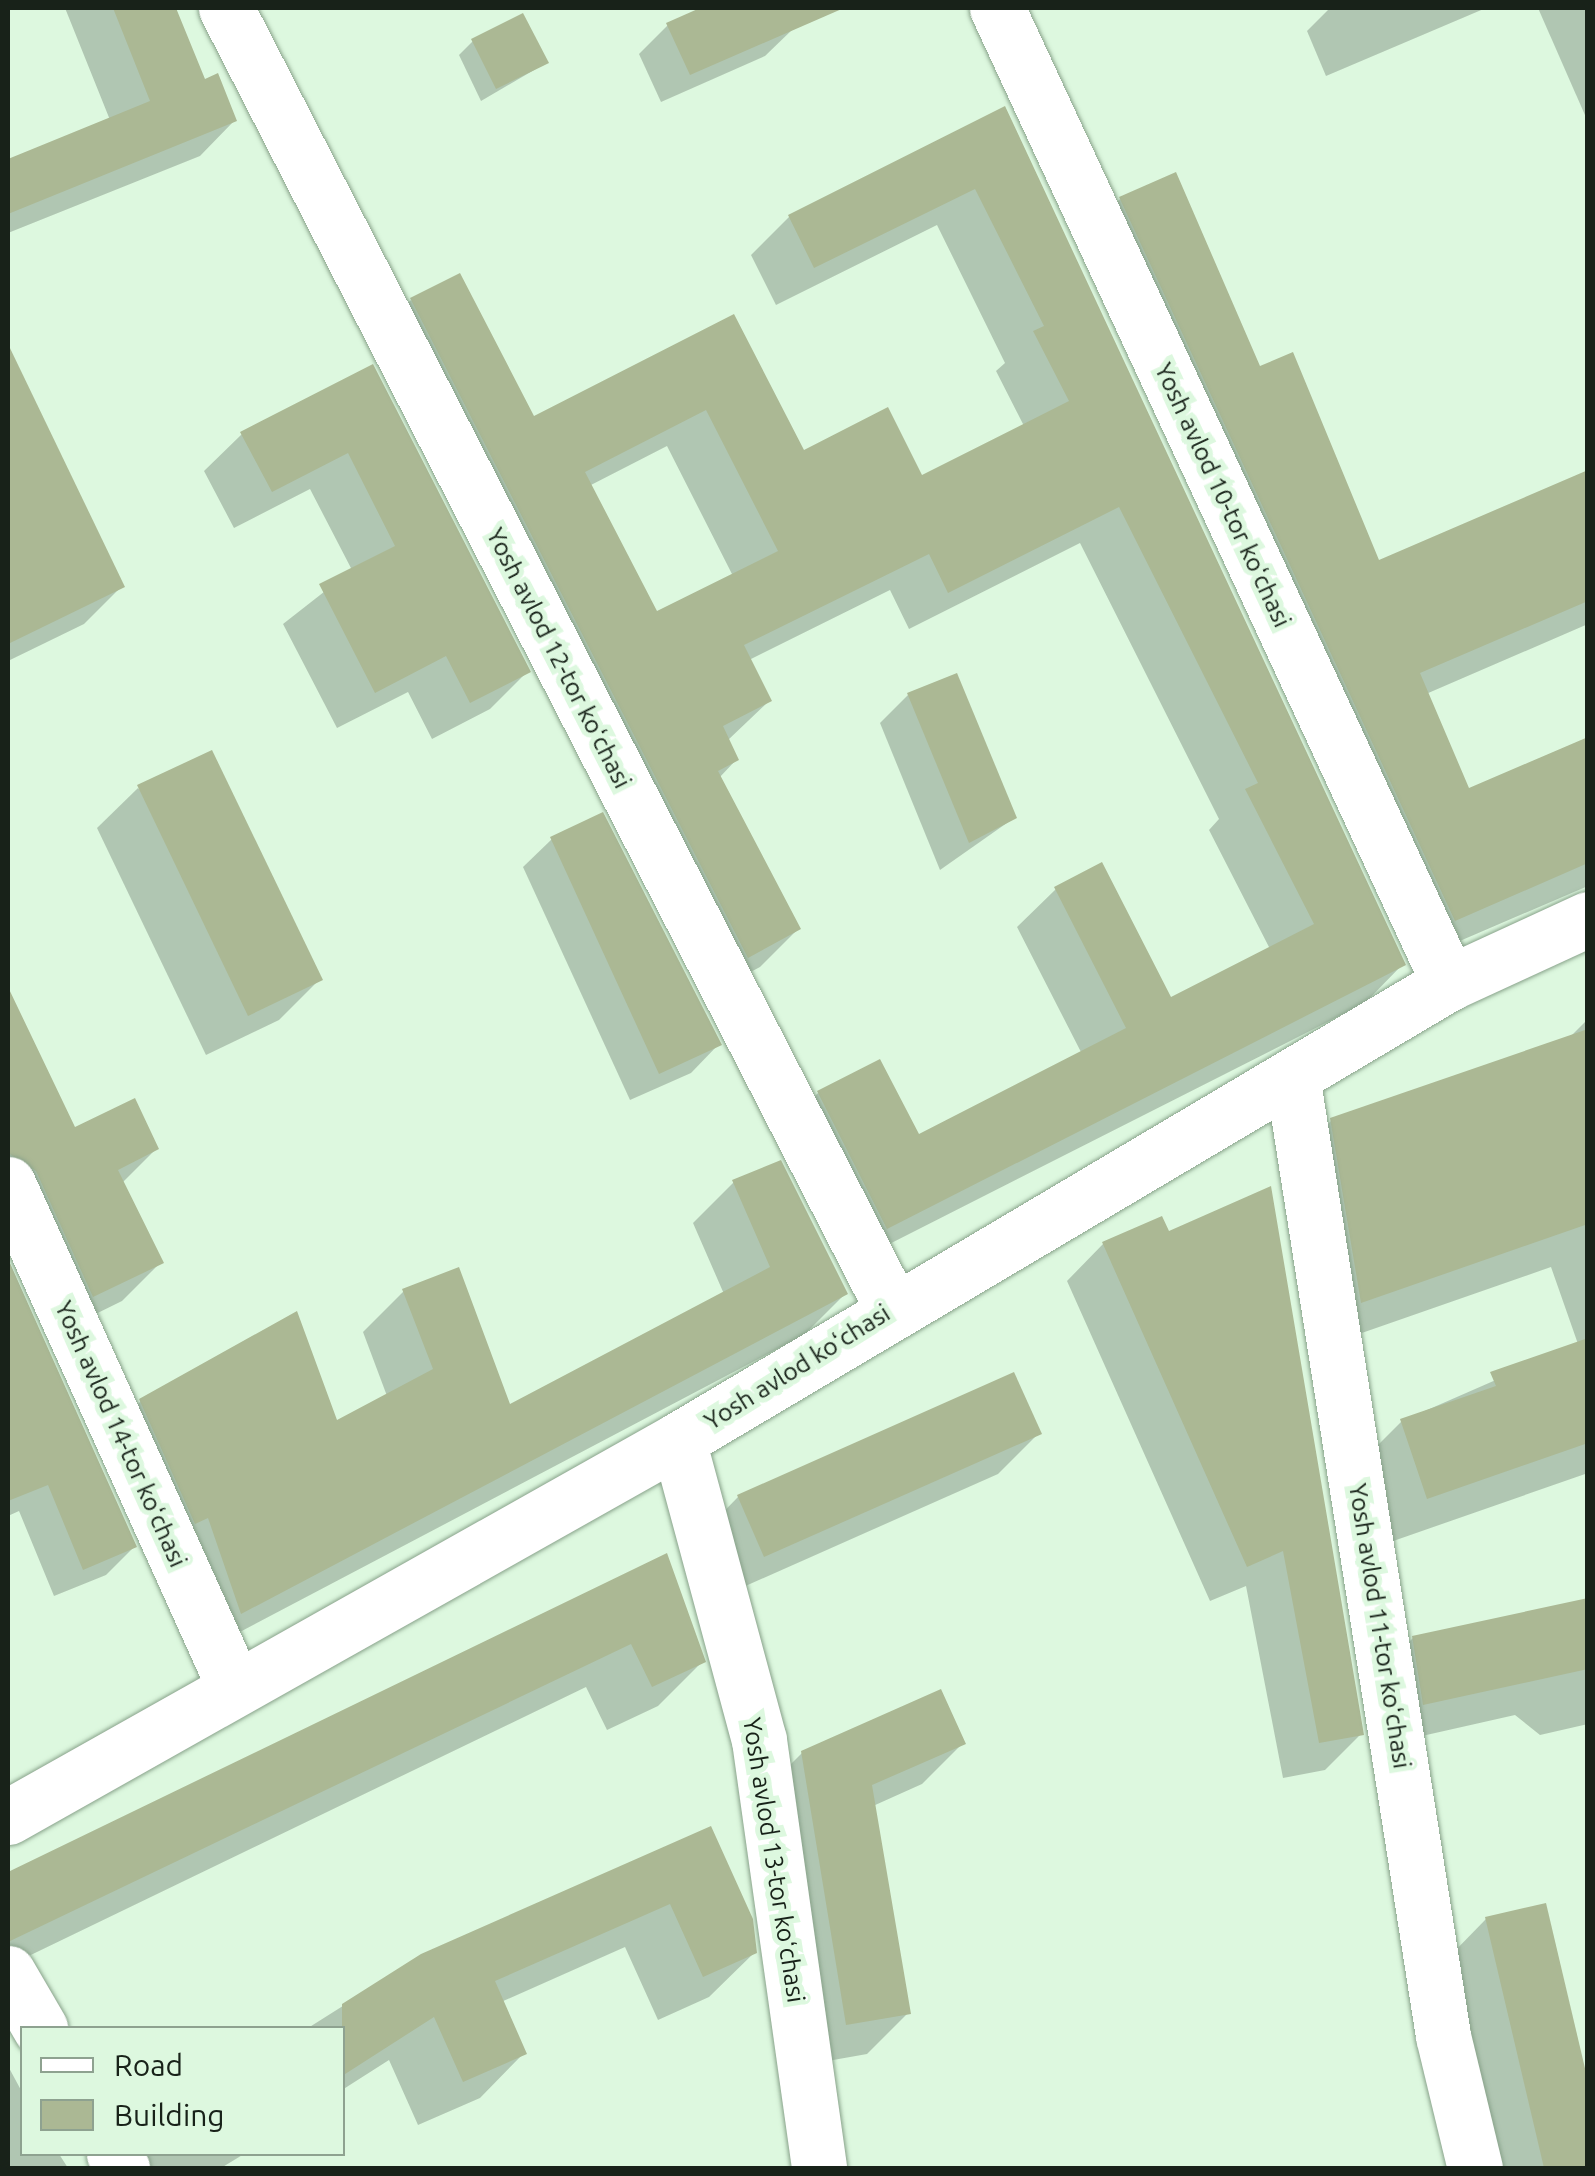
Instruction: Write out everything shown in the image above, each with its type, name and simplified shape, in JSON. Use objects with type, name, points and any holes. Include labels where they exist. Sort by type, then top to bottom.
[{"type":"street","name":"Yosh avlod 12-tor koʻchasi","points":[[226,8],[892,1308]]},
{"type":"street","name":"Yosh avlod 10-tor koʻchasi","points":[[998,8],[1449,983]]},
{"type":"street","name":"Yosh avlod koʻchasi","points":[[8,1817],[233,1684],[678,1440],[892,1308],[1293,1082],[1449,983],[1588,919]]},
{"type":"street","name":"Yosh avlod 11-tor koʻchasi","points":[[1293,1082],[1442,2036],[1475,2168]]},
{"type":"street","name":"Yosh avlod 14-tor koʻchasi","points":[[8,1184],[233,1684]]},
{"type":"street","name":"Yosh avlod 13-tor koʻchasi","points":[[678,1440],[759,1740],[819,2168]]},
{"type":"street","points":[[8,1973],[39,2026]]},
{"type":"building","points":[[113,8],[176,8],[205,79],[218,73],[237,121],[8,214],[8,159],[150,101]]},
{"type":"building","points":[[700,8],[844,8],[690,75],[666,23]]},
{"type":"building","points":[[523,13],[549,63],[496,89],[471,39]]},
{"type":"building","points":[[1005,106],[1406,965],[887,1229],[817,1091],[880,1059],[919,1134],[1126,1028],[1054,887],[1102,862],[1171,997],[1314,924],[1245,789],[1258,783],[1119,507],[948,593],[929,554],[744,645],[772,701],[723,726],[739,760],[718,771],[801,929],[748,958],[410,298],[460,273],[534,416],[734,314],[804,450],[888,407],[922,475],[1069,401],[1033,331],[1044,326],[975,189],[814,268],[788,215]],"holes":[[[706,410],[778,551],[657,611],[585,472]]]},
{"type":"building","points":[[1176,172],[1260,366],[1293,352],[1379,560],[1588,470],[1588,601],[1420,673],[1469,788],[1588,737],[1588,863],[1455,921],[1119,197]]},
{"type":"building","points":[[8,344],[125,587],[8,644]]},
{"type":"building","points":[[373,364],[531,672],[470,703],[446,656],[375,693],[319,584],[395,546],[348,453],[272,492],[240,432]]},
{"type":"building","points":[[957,673],[1017,818],[969,843],[907,693]]},
{"type":"building","points":[[212,750],[323,980],[248,1016],[137,785]]},
{"type":"building","points":[[603,812],[722,1045],[659,1074],[550,837]]},
{"type":"building","points":[[8,987],[75,1127],[135,1098],[159,1149],[118,1170],[164,1263],[93,1297],[36,1171],[8,1153]]},
{"type":"building","points":[[1588,1029],[1588,1224],[1361,1303],[1330,1118]]},
{"type":"building","points":[[781,1160],[848,1294],[241,1614],[208,1518],[195,1524],[139,1399],[297,1311],[337,1420],[433,1369],[402,1289],[459,1267],[510,1404],[770,1267],[732,1180]]},
{"type":"building","points":[[1271,1186],[1364,1735],[1319,1743],[1283,1551],[1247,1567],[1102,1242],[1162,1216],[1169,1231]]},
{"type":"building","points":[[8,1259],[137,1547],[83,1570],[48,1485],[8,1501]]},
{"type":"building","points":[[1588,1338],[1588,1443],[1427,1499],[1400,1419],[1496,1386],[1490,1372]]},
{"type":"building","points":[[1014,1372],[1042,1434],[764,1557],[737,1495]]},
{"type":"building","points":[[667,1553],[706,1662],[652,1687],[631,1644],[8,1942],[8,1872]]},
{"type":"building","points":[[1588,1598],[1588,1669],[1423,1705],[1412,1636]]},
{"type":"building","points":[[941,1689],[966,1744],[872,1785],[911,2014],[846,2025],[801,1751]]},
{"type":"building","points":[[711,1826],[753,1919],[757,1953],[703,1977],[670,1904],[495,1981],[527,2054],[463,2082],[434,2017],[345,2074],[342,2004],[421,1954]]},
{"type":"building","points":[[1546,1903],[1588,2081],[1588,2168],[1544,2168],[1485,1917]]}]
